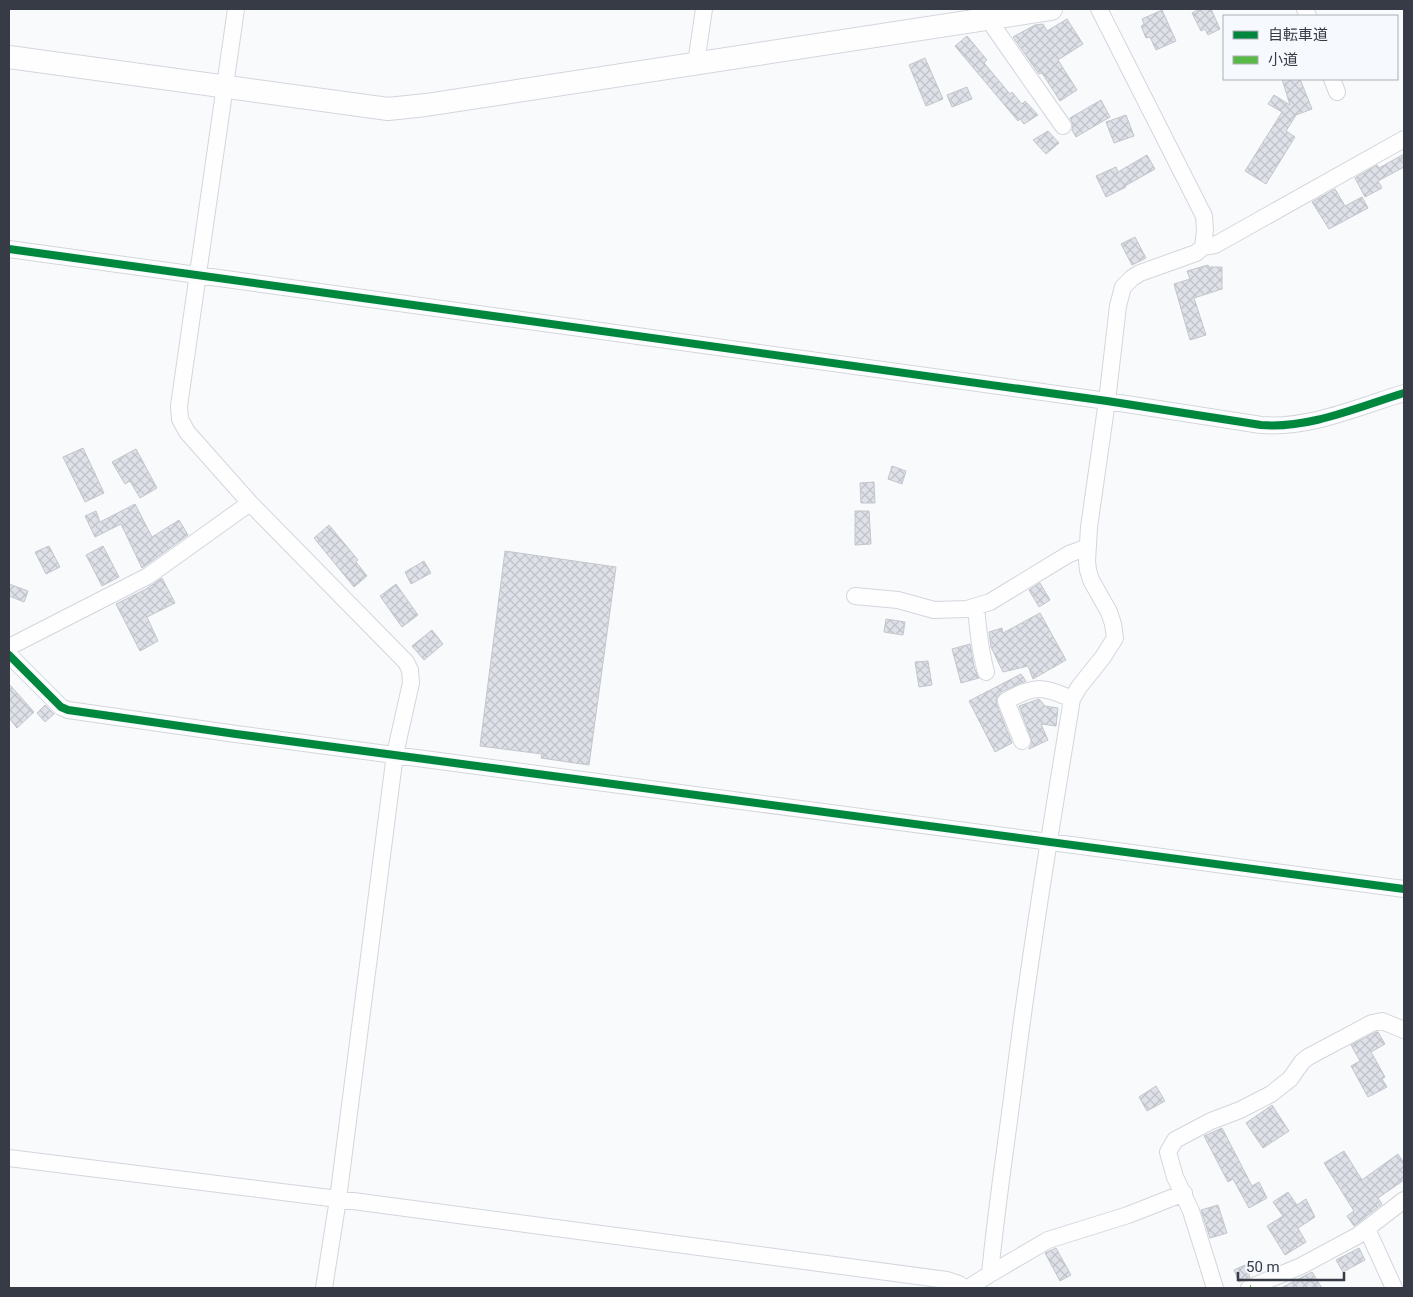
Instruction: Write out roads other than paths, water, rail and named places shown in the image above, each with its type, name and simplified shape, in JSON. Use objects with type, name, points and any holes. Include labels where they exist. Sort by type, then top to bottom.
[{"type":"street","points":[[236,9],[196,276],[179,406],[180,419],[187,432],[250,503],[406,662],[410,670],[411,683],[395,754],[338,1198],[324,1288]]},
{"type":"street","points":[[696,63],[704,9]]},
{"type":"street","points":[[9,57],[388,109],[426,105],[1051,9]]},
{"type":"street","points":[[1099,9],[1204,216],[1203,247]]},
{"type":"street","points":[[989,18],[1063,126]]},
{"type":"street","points":[[990,1274],[995,1220],[1017,1051],[1072,699],[1115,638],[1109,612],[1091,580],[1088,570],[1088,547],[1118,306],[1123,287],[1140,273],[1196,253],[1203,247],[1215,245],[1404,139]]},
{"type":"street","points":[[9,249],[1275,426],[1301,423],[1329,416],[1404,393]]},
{"type":"street","points":[[9,647],[148,576],[250,503]]},
{"type":"street","points":[[855,596],[898,600],[934,610],[976,607],[997,598],[1069,554],[1088,547]]},
{"type":"street","points":[[976,607],[982,660],[986,672]]},
{"type":"street","points":[[9,655],[61,707],[68,710],[1048,843],[1404,889]]},
{"type":"street","points":[[1022,741],[1006,701],[1024,692],[1042,688],[1072,699]]},
{"type":"street","points":[[1215,1288],[1191,1211],[1175,1177],[1168,1152],[1175,1140],[1211,1121],[1240,1110],[1271,1094],[1290,1079],[1308,1057],[1372,1023],[1382,1021],[1404,1030]]},
{"type":"street","points":[[9,1158],[338,1198],[947,1280],[967,1288],[1048,1240],[1145,1209],[1184,1193]]},
{"type":"street","points":[[1250,1288],[1301,1266],[1367,1229],[1404,1200]]},
{"type":"street","points":[[1367,1229],[1394,1288]]}]
